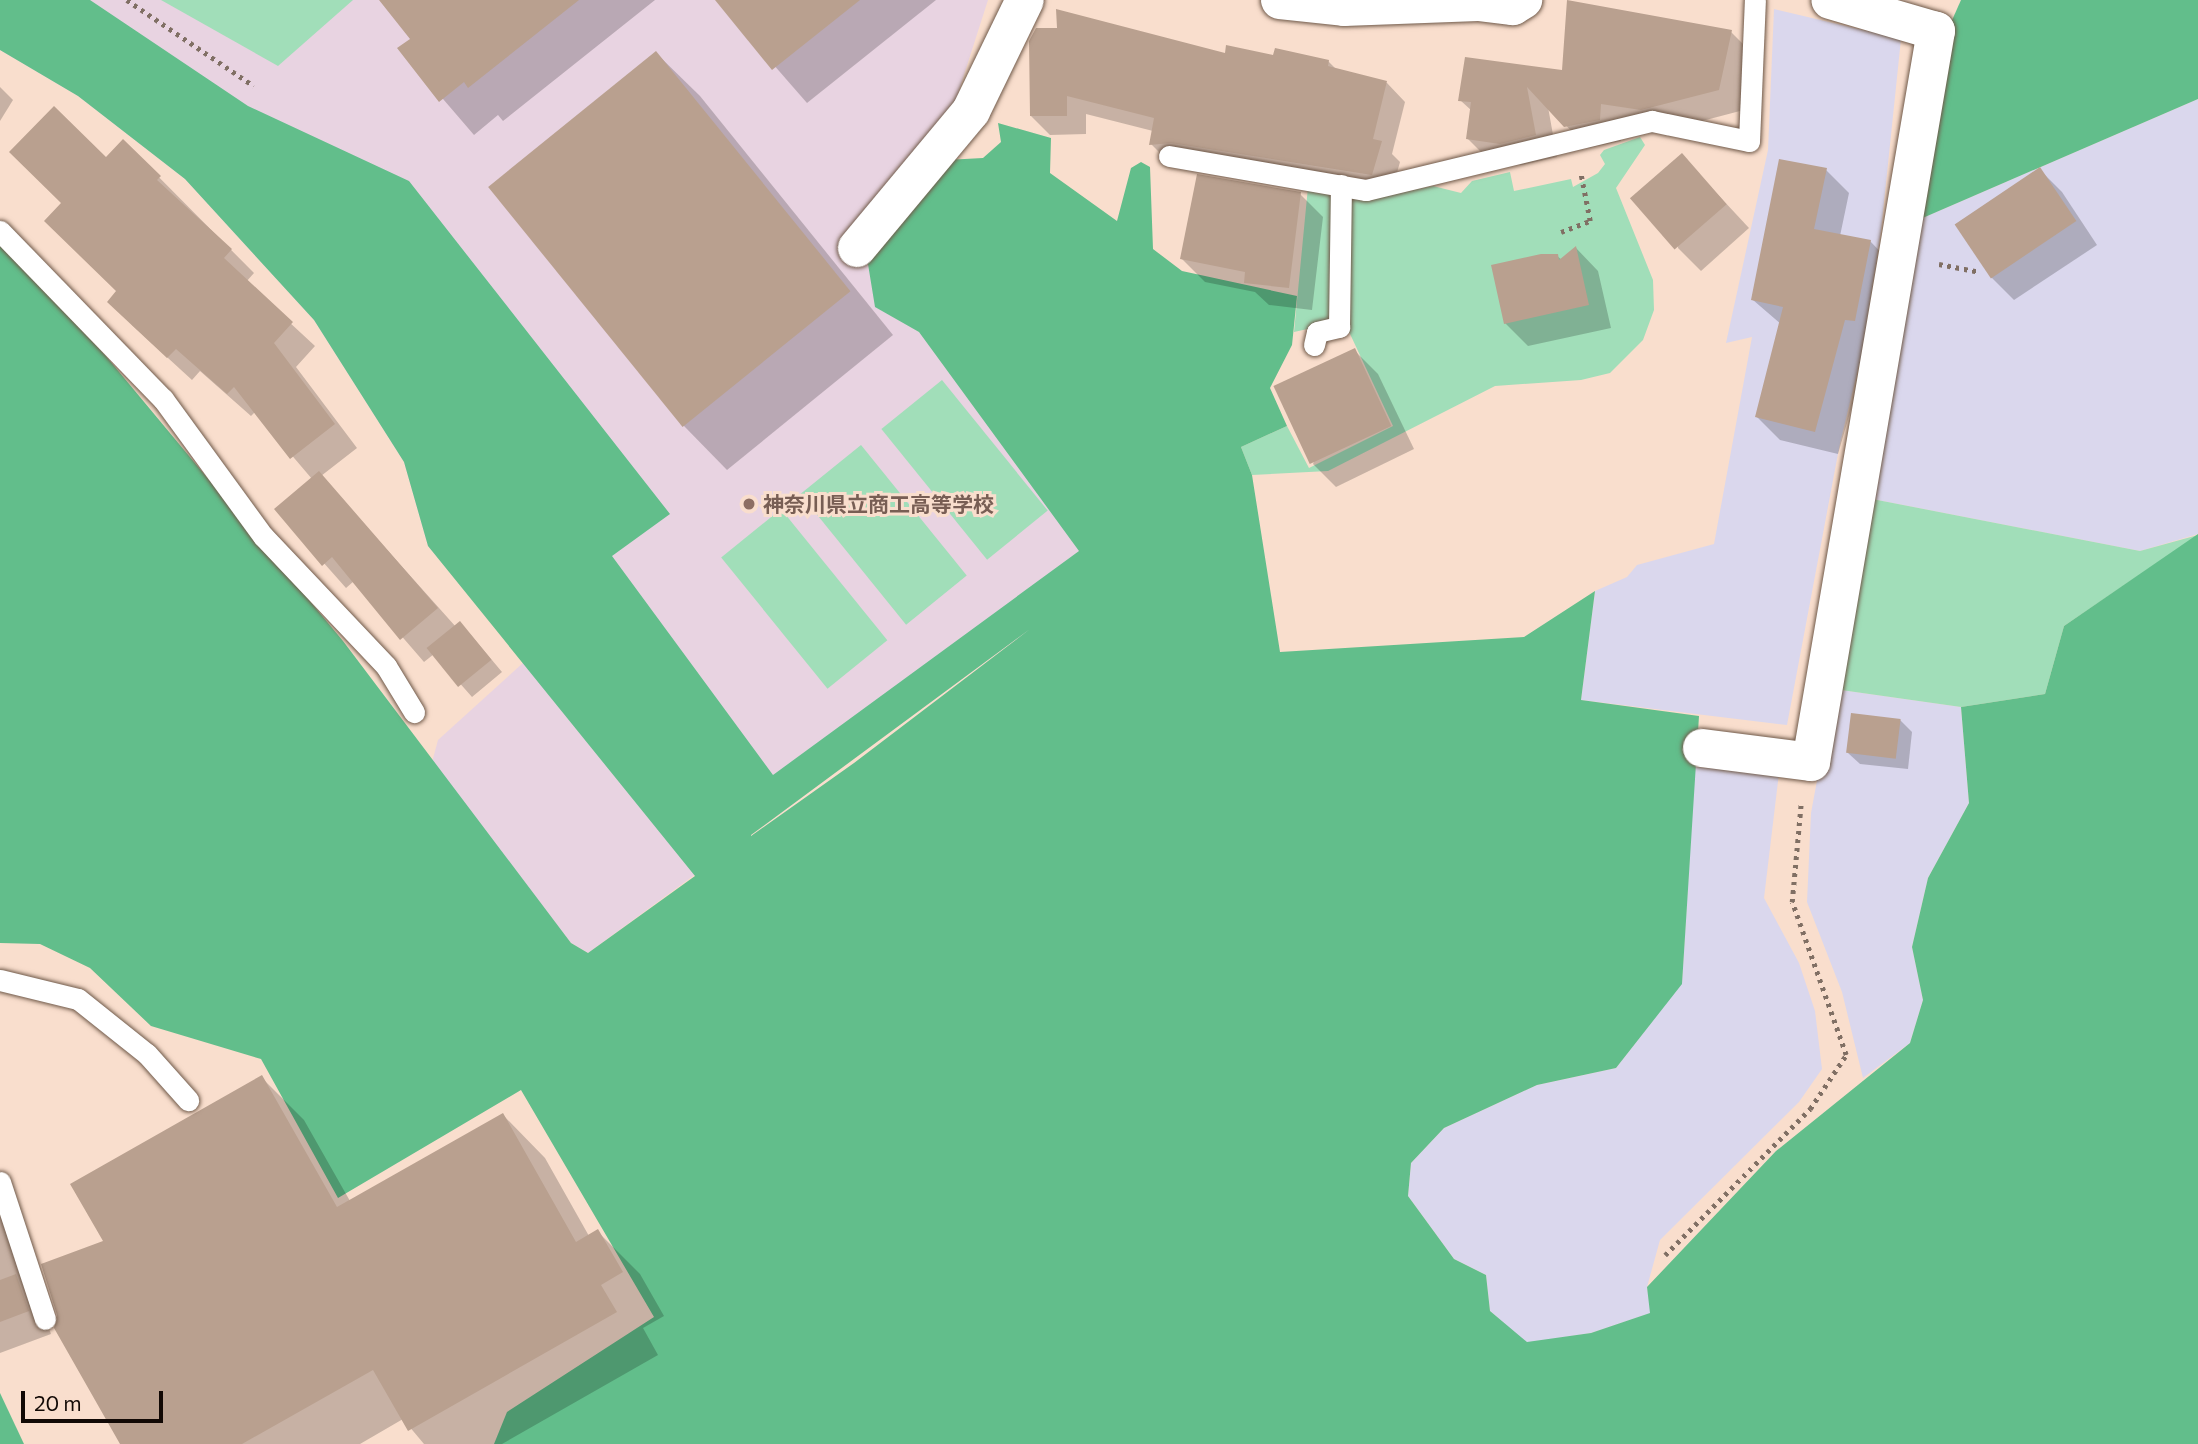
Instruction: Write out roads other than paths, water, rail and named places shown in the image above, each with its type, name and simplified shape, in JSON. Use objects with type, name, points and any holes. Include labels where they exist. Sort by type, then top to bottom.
[{"type":"street","points":[[857,248],[971,111],[1025,0]]},
{"type":"street","points":[[1280,0],[1344,7],[1478,2],[1513,6],[1523,0]]},
{"type":"street","points":[[1702,748],[1811,762],[1942,15],[1830,0]]},
{"type":"lane","points":[[1169,156],[1366,190],[1652,121],[1749,141],[1755,0]]},
{"type":"lane","points":[[1314,345],[1317,332],[1339,327],[1341,185]]},
{"type":"lane","points":[[0,231],[163,398],[263,536],[386,666],[414,712]]},
{"type":"lane","points":[[0,980],[78,999],[146,1054],[188,1100]]},
{"type":"lane","points":[[0,1182],[45,1319]]},
{"type":"place","name":"神奈川県立商工高等学校","points":[[749,504]]}]
